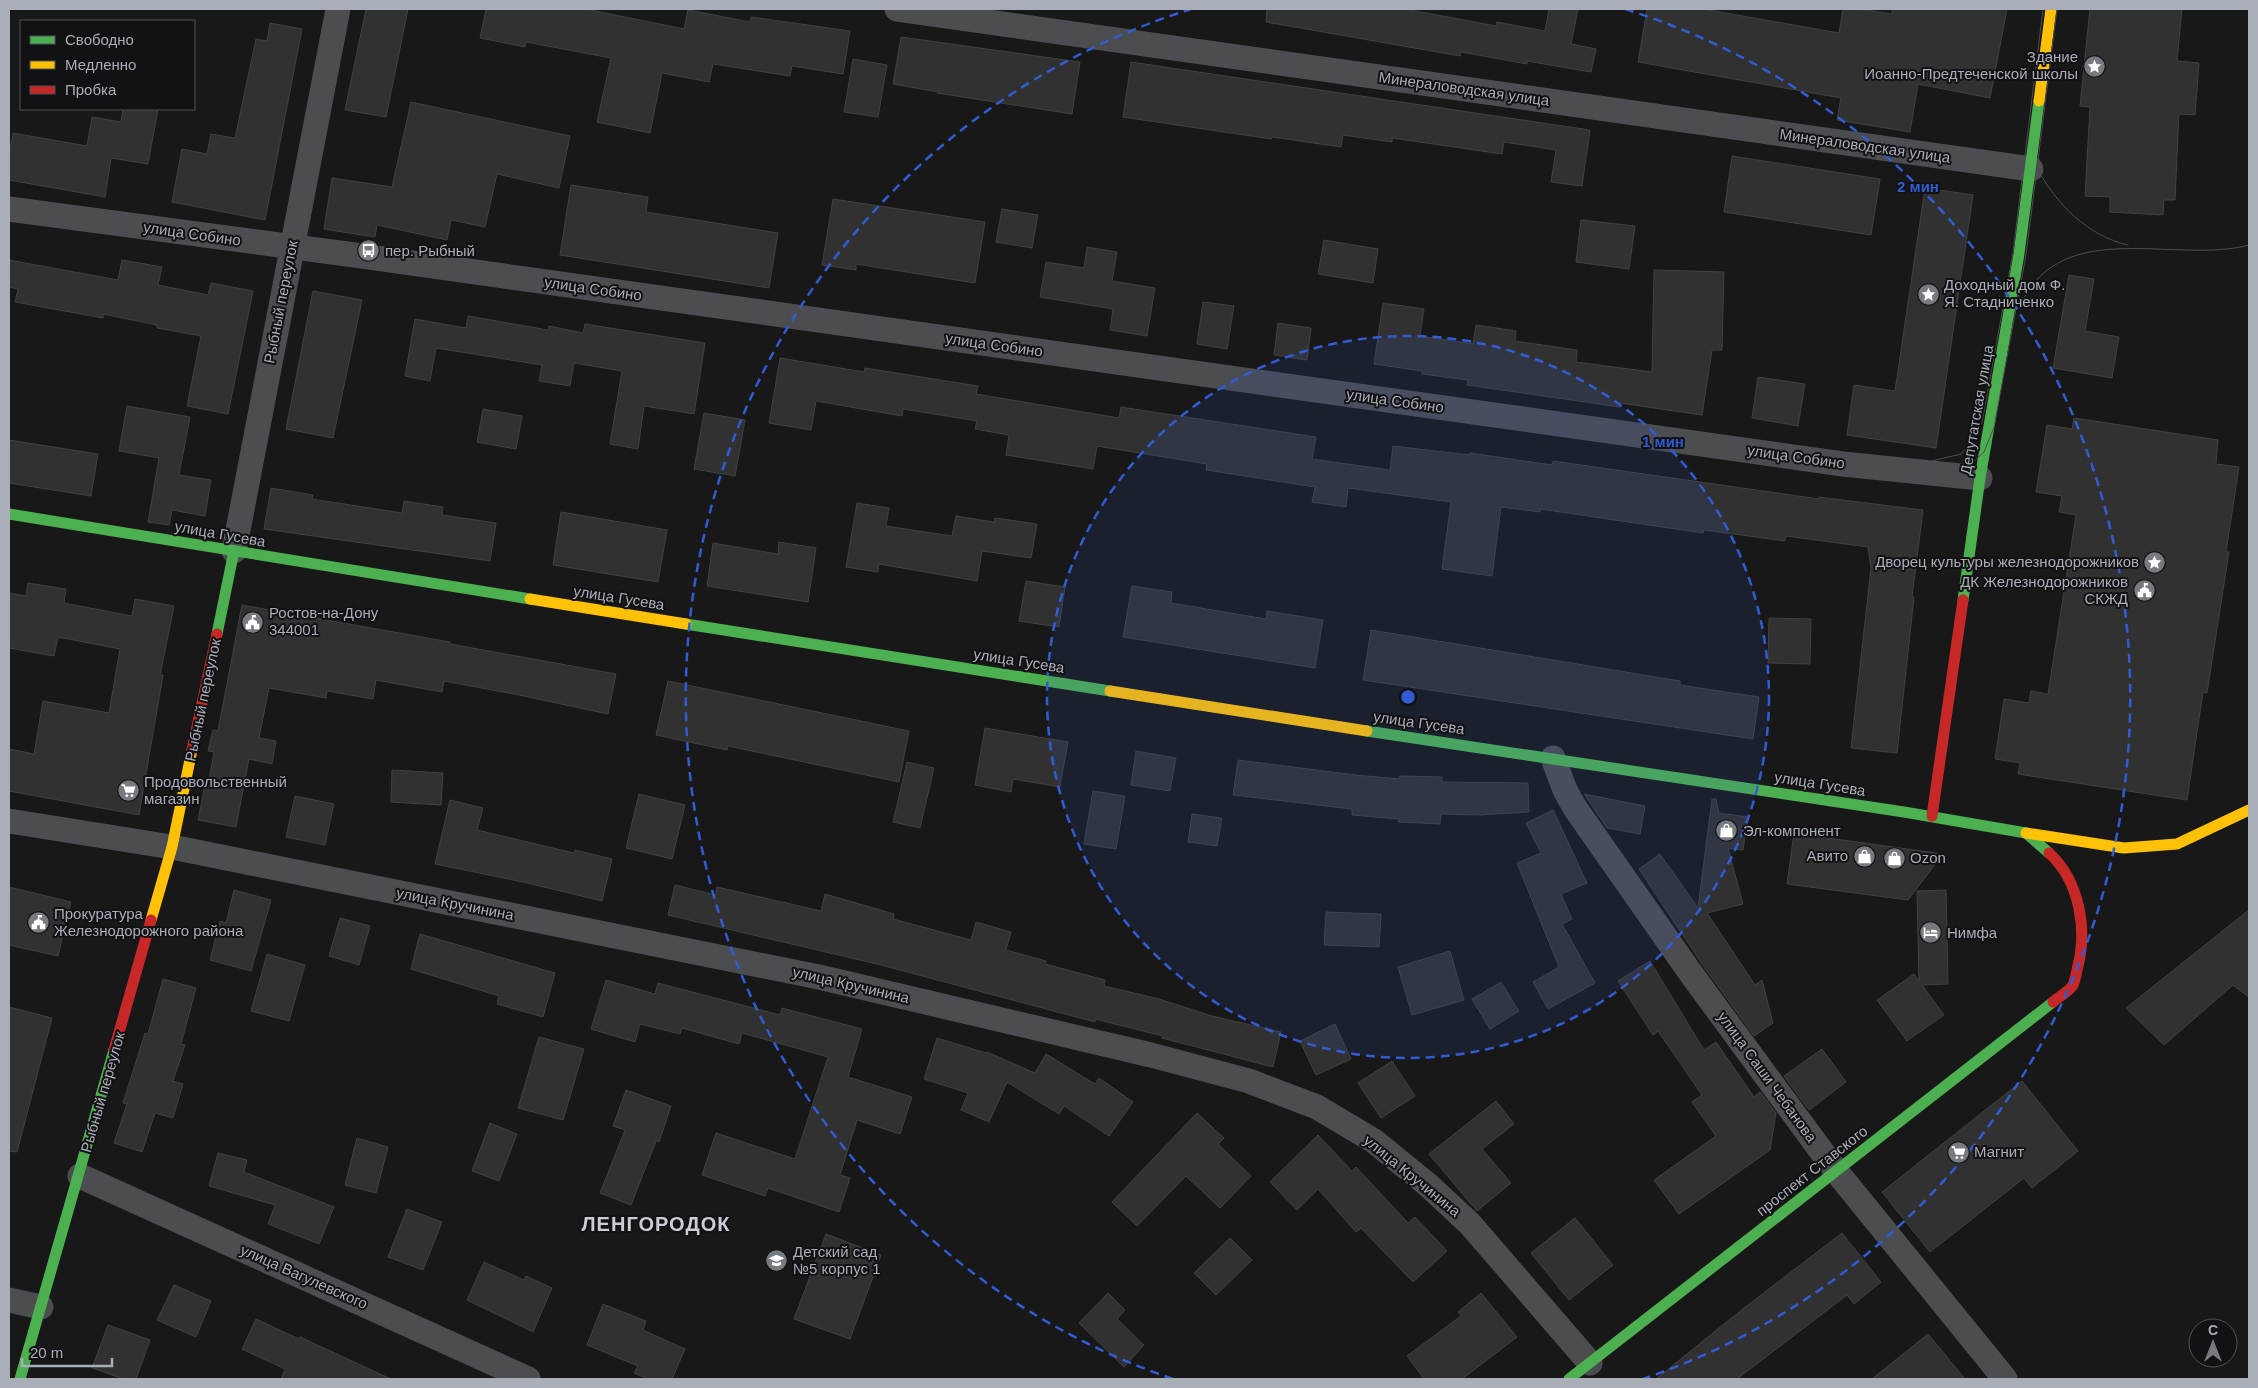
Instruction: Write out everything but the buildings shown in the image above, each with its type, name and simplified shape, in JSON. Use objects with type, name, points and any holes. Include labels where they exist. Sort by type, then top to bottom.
[{"type":"street","name":"Рыбный переулок","points":[[20,1379],[80,1176],[172,847],[234,551],[338,9]]},
{"type":"street","name":"Минераловодская улица","points":[[897,9],[2031,169]]},
{"type":"street","name":"Депутатская улица","points":[[1932,816],[1980,478],[2019,254],[2051,9]]},
{"type":"street","name":"улица Собино","points":[[9,209],[362,256],[1843,464],[1980,478]]},
{"type":"street","name":"улица Гусева","points":[[9,514],[1212,707],[1932,816],[2124,848],[2178,844],[2249,810]]},
{"type":"street","name":"улица Саши Чебанова","points":[[1553,758],[1565,790],[1575,808],[1692,974],[1836,1171],[1992,1375]]},
{"type":"street","name":"улица Кручинина","points":[[9,821],[172,847],[819,977],[1151,1055],[1249,1081],[1317,1107],[1374,1142],[1428,1185],[1470,1224],[1590,1362]]},
{"type":"street","name":"проспект Ставского","points":[[1569,1379],[2073,986],[2082,956],[2080,911],[2069,878],[2058,861],[2026,833]]},
{"type":"street","name":"улица Вагулевского","points":[[80,1176],[528,1379]]},
{"type":"street","points":[[9,1300],[41,1307]]},
{"type":"tram line","points":[[9,202],[1844,457],[1915,465],[1961,454],[1973,441],[1982,422],[2013,253],[2043,9]]},
{"type":"tram line","points":[[9,216],[1916,479],[1970,465],[1984,452],[1994,427],[2026,255],[2057,9]]},
{"type":"tram line","points":[[2037,168],[2054,194],[2075,217],[2113,241],[2128,245]]},
{"type":"tram line","points":[[2021,304],[2040,277],[2064,260],[2092,251],[2123,249],[2220,250],[2249,245]]},
{"type":"traffic: fast","points":[[1963,600],[1980,478],[2019,254],[2039,101]]},
{"type":"traffic: fast","points":[[9,514],[530,599]]},
{"type":"traffic: fast","points":[[217,634],[234,551]]},
{"type":"traffic: fast","points":[[686,624],[1110,691]]},
{"type":"traffic: fast","points":[[1367,731],[1904,812],[2026,833],[2049,853]]},
{"type":"traffic: fast","points":[[1569,1379],[2053,1002]]},
{"type":"traffic: fast","points":[[20,1379],[114,1050]]},
{"type":"traffic: slow","points":[[2039,101],[2051,9]]},
{"type":"traffic: slow","points":[[530,599],[686,624]]},
{"type":"traffic: slow","points":[[1110,691],[1367,731]]},
{"type":"traffic: slow","points":[[151,920],[172,847],[192,750]]},
{"type":"traffic: slow","points":[[2026,833],[2124,848],[2177,844],[2249,810]]},
{"type":"traffic: jam","points":[[1932,816],[1963,600]]},
{"type":"traffic: jam","points":[[192,750],[217,634]]},
{"type":"traffic: jam","points":[[2049,853],[2060,864],[2074,892],[2079,907],[2082,939],[2073,985],[2053,1002]]},
{"type":"traffic: jam","points":[[114,1050],[151,920]]},
{"type":"place","name":"Здание Иоанно-Предтеченской школы","points":[[2094,66]]},
{"type":"place","name":"пер. Рыбный","points":[[369,251]]},
{"type":"place","name":"Доходный дом Ф. Я. Стадниченко","points":[[1928,294]]},
{"type":"place","name":"Дворец культуры железнодорожников","points":[[2155,562]]},
{"type":"place","name":"ДК Железнодорожников СКЖД","points":[[2144,591]]},
{"type":"place","name":"Ростов-на-Дону 344001","points":[[253,622]]},
{"type":"place","name":"Продовольственный магазин","points":[[128,791]]},
{"type":"place","name":"Эл-компонент","points":[[1727,831]]},
{"type":"place","name":"Авито","points":[[1864,856]]},
{"type":"place","name":"Ozon","points":[[1894,858]]},
{"type":"place","name":"Прокуратура Железнодорожного района","points":[[38,923]]},
{"type":"place","name":"Нимфа","points":[[1931,933]]},
{"type":"place","name":"Магнит","points":[[1958,1152]]},
{"type":"place","name":"Детский сад №5 корпус 1","points":[[777,1261]]},
{"type":"district","name":"ЛЕНГОРОДОК","points":[[656,1224]]}]
